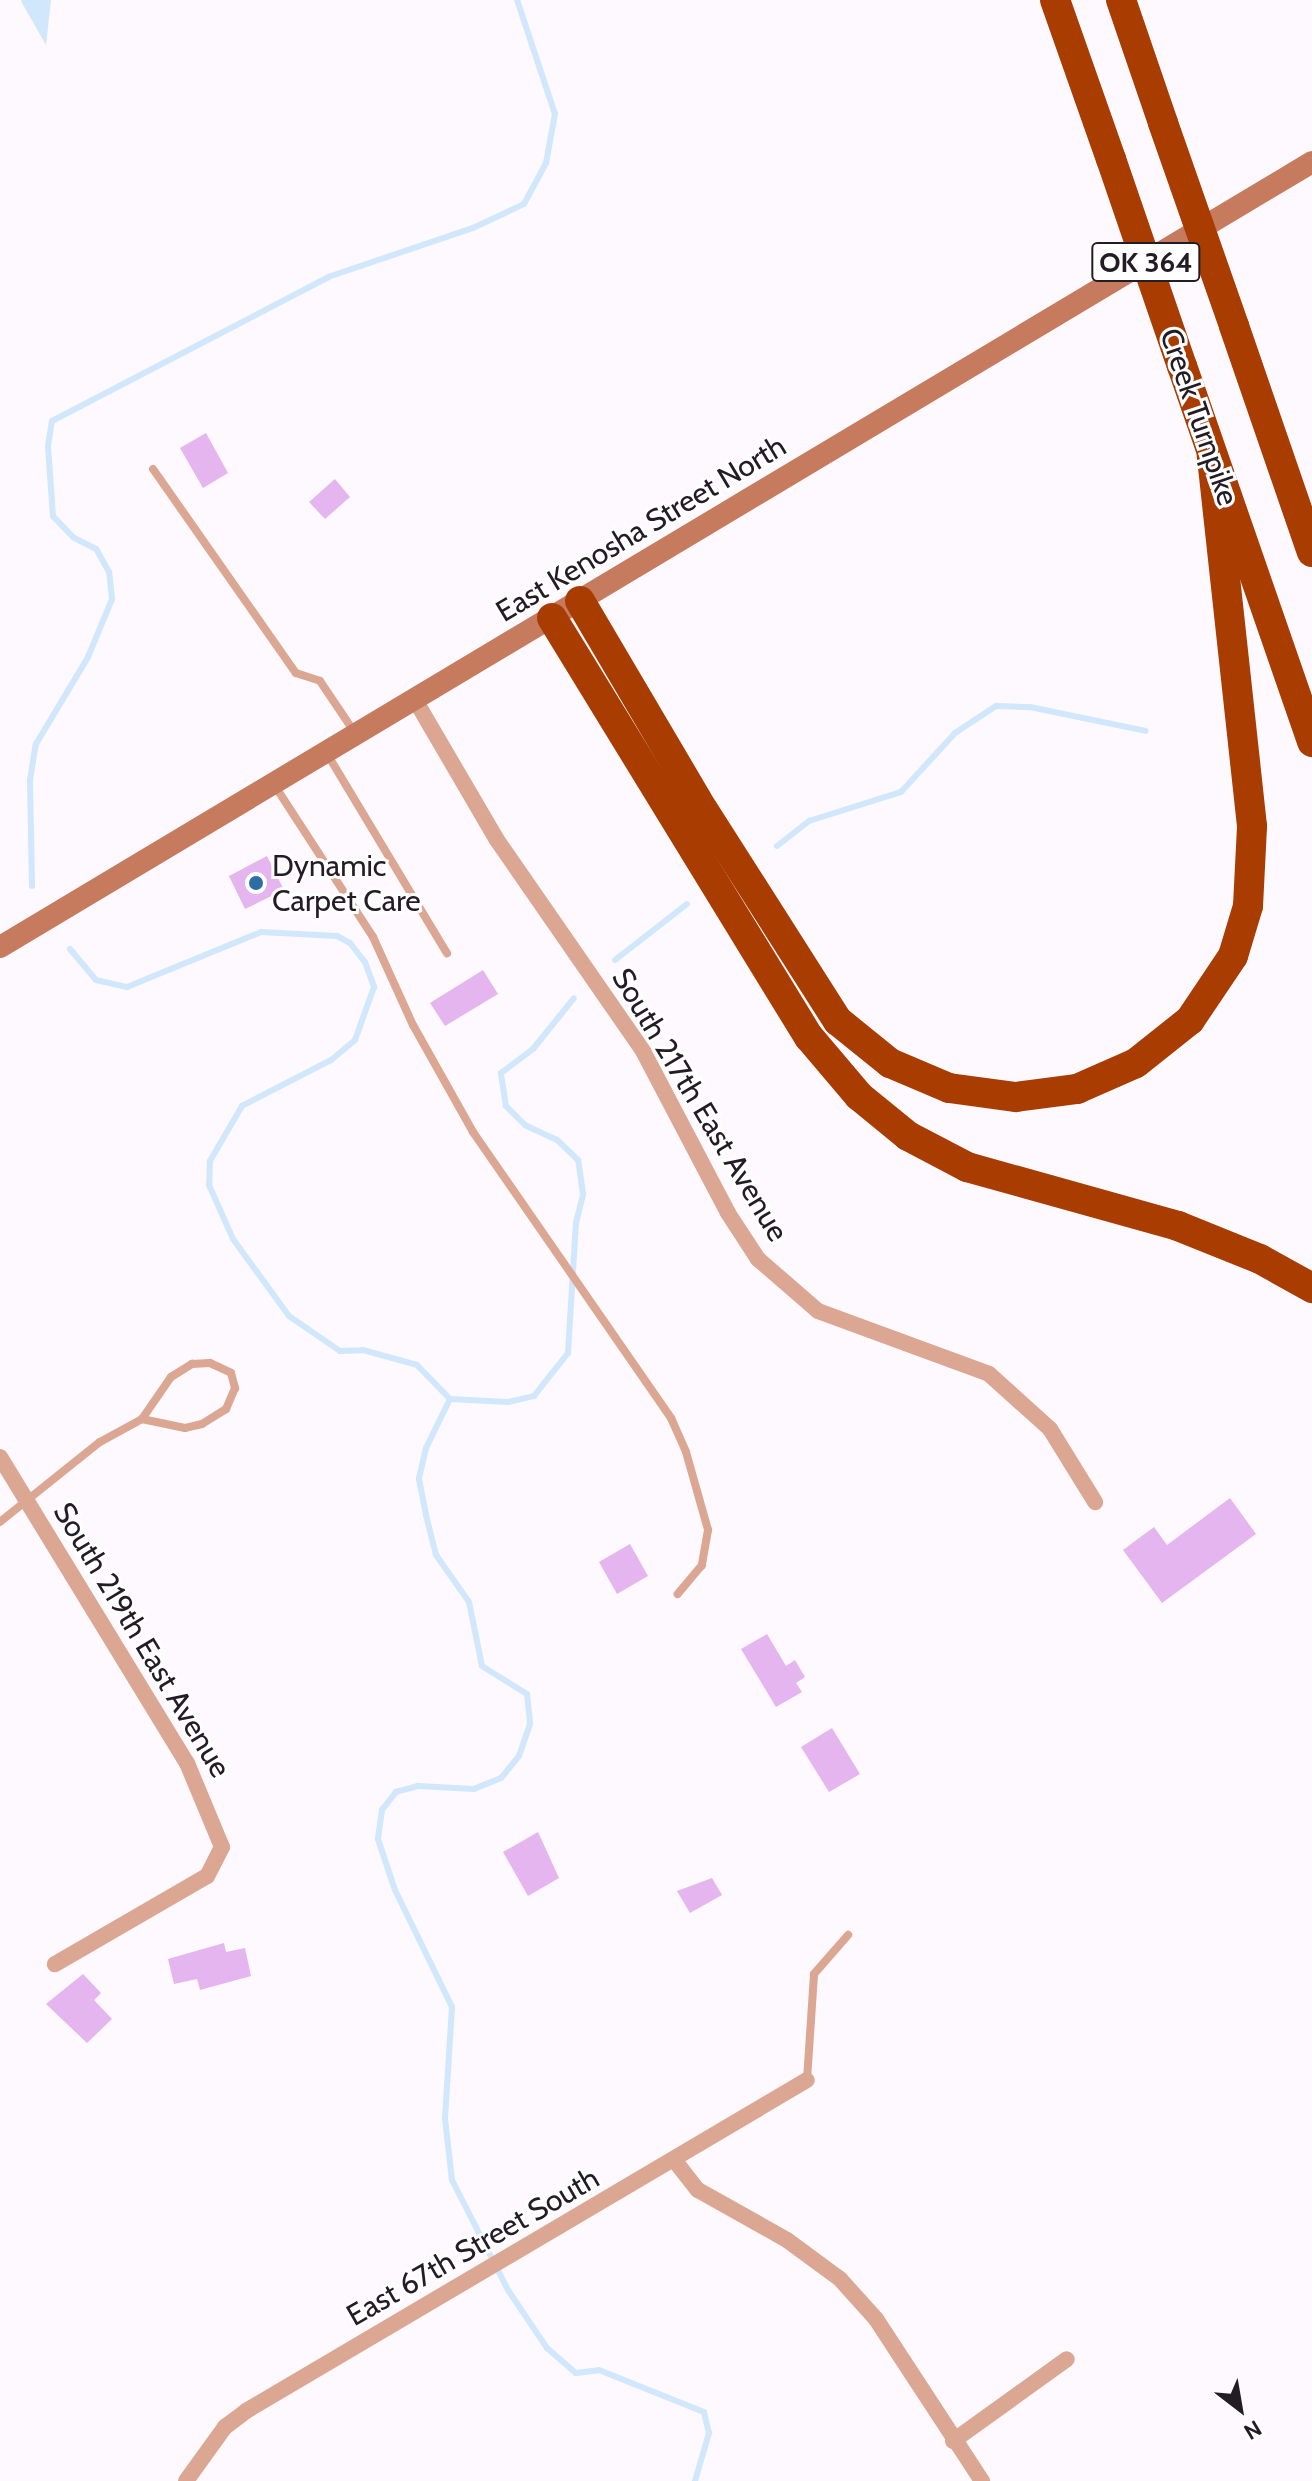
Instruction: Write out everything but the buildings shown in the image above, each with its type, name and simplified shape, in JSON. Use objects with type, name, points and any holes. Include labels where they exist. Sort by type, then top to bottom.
[{"type":"highway","name":"Creek Turnpike","points":[[1055,0],[1312,742]]},
{"type":"highway","name":"Creek Turnpike","points":[[1121,0],[1312,552]]},
{"type":"highway","points":[[1267,421],[1312,491]]},
{"type":"highway","points":[[580,601],[820,999],[854,1037],[907,1072],[949,1088],[1016,1097],[1077,1089],[1136,1063],[1190,1020],[1233,956],[1248,906],[1254,858],[1212,455]]},
{"type":"highway","points":[[552,618],[809,1037],[867,1104],[908,1136],[967,1167],[1178,1226],[1260,1259],[1312,1288]]},
{"type":"main road","name":"East Kenosha Street North","points":[[0,947],[1312,162]]},
{"type":"street","name":"South 217th East Avenue","points":[[414,698],[519,875],[643,1051],[728,1213],[758,1259],[818,1311],[989,1374],[1050,1429],[1095,1502]]},
{"type":"street","name":"South 219th East Avenue","points":[[0,1457],[187,1763],[219,1832],[220,1857],[207,1876],[55,1964]]},
{"type":"street","name":"East 67th Street South","points":[[186,2481],[225,2427],[246,2411],[505,2262],[807,2080]]},
{"type":"street","points":[[675,2161],[698,2190],[787,2240],[840,2279],[876,2319],[982,2481]]},
{"type":"street","points":[[953,2441],[1067,2359]]},
{"type":"lane","points":[[153,469],[296,673],[320,681],[355,734]]},
{"type":"lane","points":[[325,752],[447,953]]},
{"type":"lane","points":[[274,783],[373,937],[413,1025],[473,1132],[596,1305],[671,1418],[703,1505],[707,1549],[702,1565],[678,1594]]},
{"type":"lane","points":[[0,1522],[100,1442],[142,1419],[171,1377],[192,1364],[210,1363],[231,1373],[235,1388],[226,1409],[202,1424],[185,1428],[142,1419]]},
{"type":"lane","points":[[807,2080],[814,1974],[848,1935]]},
{"type":"water","points":[[21,0],[51,0],[46,45],[22,3]]},
{"type":"waterway","points":[[32,886],[30,780],[36,744],[88,657],[112,599],[109,572],[96,549],[74,538],[53,516],[48,446],[52,421],[331,276],[473,228],[524,204],[546,163],[555,114],[517,0]]},
{"type":"waterway","points":[[777,846],[809,821],[901,792],[955,733],[996,706],[1030,707],[1146,731]]},
{"type":"waterway","points":[[615,960],[687,904]]},
{"type":"waterway","points":[[70,949],[96,980],[127,987],[261,932],[337,936],[350,943],[365,962],[374,987],[355,1040],[331,1060],[242,1106],[210,1161],[209,1185],[233,1239],[289,1316],[340,1351],[363,1350],[417,1365],[450,1399],[508,1402],[534,1396],[568,1353],[576,1223],[583,1194],[578,1160],[557,1140],[525,1125],[506,1106],[501,1073],[533,1049],[574,998]]},
{"type":"waterway","points":[[450,1399],[426,1448],[419,1479],[426,1515],[436,1555],[469,1602],[482,1666],[527,1694],[530,1724],[519,1756],[501,1778],[474,1789],[418,1786],[396,1792],[382,1810],[378,1839],[395,1890],[452,2007],[445,2118],[452,2180],[508,2290],[547,2348],[576,2373],[599,2370],[704,2412],[709,2433],[695,2481]]},
{"type":"place","name":"Dynamic Carpet Care","points":[[256,883]]}]
